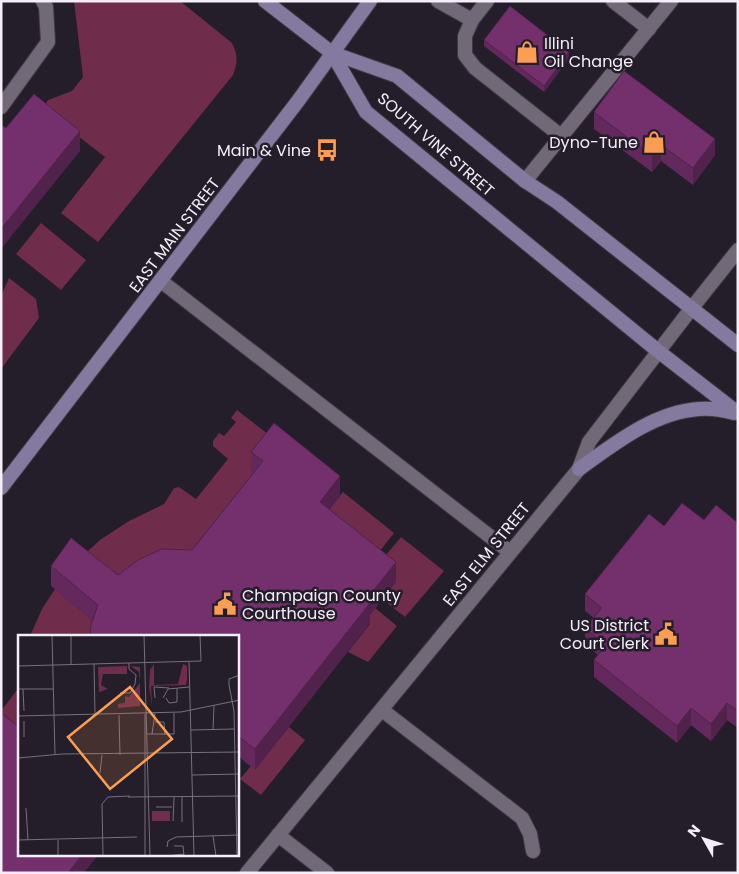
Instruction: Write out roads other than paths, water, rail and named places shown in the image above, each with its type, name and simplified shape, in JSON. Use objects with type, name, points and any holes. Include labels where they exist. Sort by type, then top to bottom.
[{"type":"main road","points":[[266,1],[332,53]]},
{"type":"main road","name":"EAST MAIN STREET","points":[[1,488],[298,101],[370,1]]},
{"type":"main road","name":"SOUTH VINE STREET","points":[[332,53],[397,76],[526,180],[557,202],[738,345]]},
{"type":"main road","name":"SOUTH VINE STREET","points":[[332,53],[366,112],[658,351],[738,413]]},
{"type":"main road","points":[[579,469],[629,434],[655,421],[699,409],[718,409],[738,413]]},
{"type":"street","points":[[1,107],[48,42],[46,7],[43,1]]},
{"type":"street","points":[[438,1],[472,20]]},
{"type":"street","points":[[487,1],[472,20],[465,36],[465,55],[476,68],[561,136]]},
{"type":"street","points":[[613,1],[649,29]]},
{"type":"street","points":[[526,180],[671,1]]},
{"type":"street","name":"EAST ELM STREET","points":[[247,873],[579,469],[589,442],[738,250]]},
{"type":"street","points":[[161,281],[510,552]]},
{"type":"street","points":[[382,710],[522,818],[530,834],[533,851]]},
{"type":"street","points":[[278,835],[327,873]]},
{"type":"place","name":"Illini Oil Change","points":[[527,52]]},
{"type":"place","name":"Dyno-Tune","points":[[654,142]]},
{"type":"place","name":"Main & Vine","points":[[327,150]]},
{"type":"place","name":"Champaign County Courthouse","points":[[225,604]]},
{"type":"place","name":"US District Court Clerk","points":[[666,634]]}]
